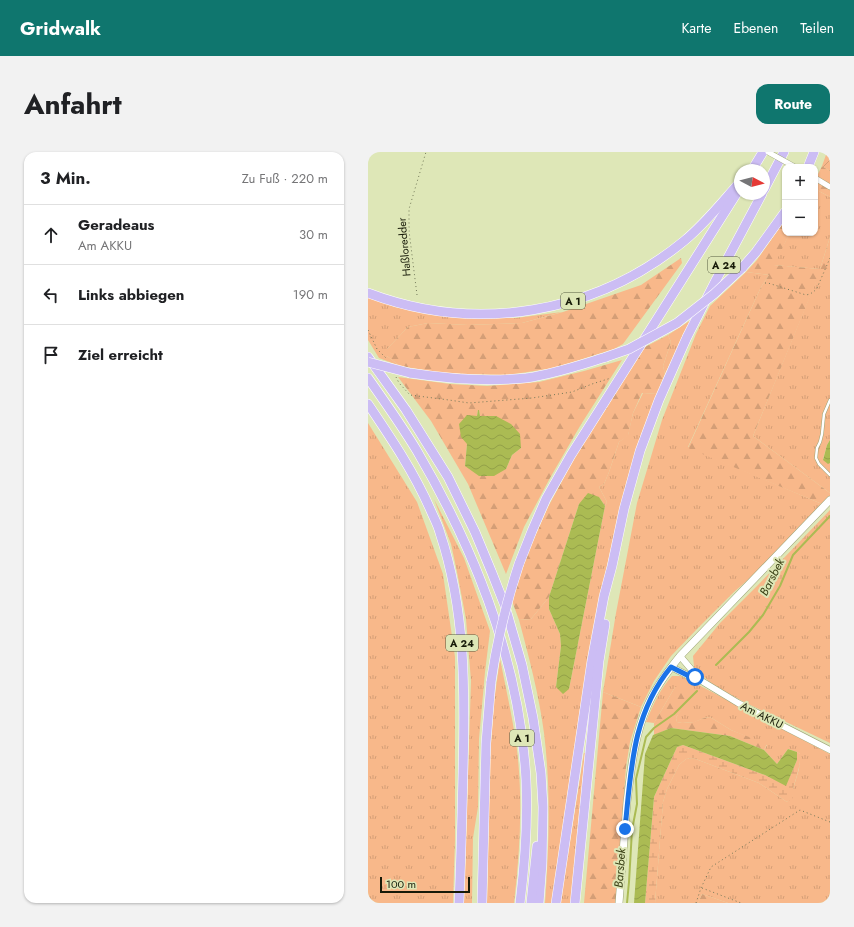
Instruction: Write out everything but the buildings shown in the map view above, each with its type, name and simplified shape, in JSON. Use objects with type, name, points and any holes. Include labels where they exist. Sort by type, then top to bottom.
[{"type":"highway","points":[[755,164],[763,152]]},
{"type":"highway","points":[[770,179],[784,152]]},
{"type":"highway","points":[[809,164],[814,152]]},
{"type":"highway","name":"A 1","points":[[368,293],[414,307],[462,314],[494,314],[513,312],[543,308],[572,301],[615,285],[661,259],[704,223],[734,189]]},
{"type":"highway","name":"A 24","points":[[482,903],[486,743],[491,682],[502,621],[519,564],[546,499],[571,455],[734,197]]},
{"type":"highway","name":"A 24","points":[[556,903],[592,660],[604,596],[628,494],[640,451],[659,400],[687,337],[759,200]]},
{"type":"highway","name":"A 24","points":[[368,362],[410,373],[451,379],[486,380],[527,378],[564,370],[630,349],[677,323],[714,294],[742,268],[756,252],[782,216]]},
{"type":"highway","name":"A 1","points":[[368,357],[406,410],[448,477],[474,532],[505,606],[515,639],[533,718],[541,773],[543,807],[540,903]]},
{"type":"highway","name":"A 1","points":[[368,378],[395,416],[416,450],[454,519],[480,578],[502,642],[520,721],[526,780],[525,847],[520,903]]},
{"type":"highway","name":"A 24","points":[[368,404],[406,461],[422,492],[440,532],[451,573],[458,612],[463,658],[465,699],[460,903]]},
{"type":"highway","name":"A 24","points":[[575,903],[599,661],[609,598],[612,566]]},
{"type":"highway","name":"A 1","points":[[531,903],[537,849],[538,803],[536,743]]},
{"type":"main road","points":[[619,903],[631,768],[634,748],[646,707],[660,682],[680,656],[830,500]]},
{"type":"street","points":[[768,152],[790,164]]},
{"type":"street","points":[[818,180],[830,187]]},
{"type":"street","name":"Am AKKU","points":[[680,656],[691,669],[695,677]]},
{"type":"street","name":"Am AKKU","points":[[671,667],[687,675],[695,677],[738,703],[830,750]]},
{"type":"lane","points":[[830,400],[824,414],[822,434],[817,448],[816,458],[819,464],[830,475]]},
{"type":"path","name":"Haßloredder","points":[[417,295],[409,231],[409,209],[426,152]]},
{"type":"path","points":[[765,283],[806,296],[814,292],[817,288],[830,258]]},
{"type":"path","points":[[696,903],[701,888],[711,868],[800,810],[830,822]]},
{"type":"path","points":[[701,888],[741,903]]},
{"type":"green space","points":[[827,152],[830,152],[830,171],[822,166]]},
{"type":"green space","points":[[822,166],[830,171],[830,197],[818,191],[818,174]]},
{"type":"green space","points":[[818,191],[830,197],[830,237],[820,269],[773,265],[788,236],[818,236]]},
{"type":"green space","points":[[782,224],[782,236],[788,236],[774,265],[820,269],[830,237],[830,281],[816,282],[753,436],[830,493],[830,496],[822,504],[688,448],[761,287],[769,275],[746,272],[757,260]]},
{"type":"green space","points":[[681,258],[682,263],[623,344],[614,349],[554,368],[508,375],[448,374],[400,366],[387,356],[387,349],[408,327],[428,323],[468,325],[522,323],[563,312],[641,285]]},
{"type":"green space","points":[[746,272],[769,275],[761,287],[688,447],[822,504],[766,564],[734,592],[671,656],[654,681],[641,707],[603,692],[637,503],[662,420],[696,334],[710,306]]},
{"type":"green space","points":[[816,281],[830,281],[830,440],[823,459],[830,463],[830,493],[753,436]]},
{"type":"green space","points":[[368,296],[395,307],[460,318],[516,318],[562,312],[522,323],[468,325],[428,323],[408,327],[387,349],[387,356],[400,366],[379,358],[368,340]]},
{"type":"green space","points":[[691,320],[665,374],[663,366],[671,342],[668,335]]},
{"type":"green space","points":[[668,335],[671,342],[663,366],[665,374],[657,394],[642,393],[633,413],[628,436],[619,442],[604,484],[599,487],[607,502],[605,506],[599,497],[579,504],[549,597],[531,619],[519,620],[512,601],[524,561],[548,507],[575,457],[645,347]]},
{"type":"green space","points":[[622,360],[580,426],[550,478],[524,527],[506,574],[468,484],[431,421],[398,377],[450,384],[487,386],[539,382]],"holes":[[[479,410],[480,417],[521,448],[512,455],[506,469],[465,466],[467,444]]]},
{"type":"green space","points":[[643,393],[657,394],[643,431],[625,488],[604,579],[553,903],[545,903],[549,818],[546,754],[537,690],[519,620],[531,619],[549,597],[549,609],[560,634],[561,646],[556,687],[569,689],[607,502],[599,487],[604,484],[619,442],[628,435],[633,413]]},
{"type":"green space","points":[[368,423],[417,502],[443,574],[455,657],[455,839],[453,903],[368,903]]},
{"type":"green space","points":[[434,499],[464,558],[490,631],[479,739],[478,807],[473,838],[472,903],[464,903],[471,681],[466,619],[451,544]]},
{"type":"green space","points":[[830,510],[830,743],[744,702],[713,685],[694,667],[693,656],[720,623]]},
{"type":"green space","points":[[500,659],[514,727],[519,769],[520,826],[514,903],[487,903],[490,757],[494,701]]},
{"type":"green space","points":[[672,676],[680,676],[693,682],[830,754],[830,903],[728,903],[702,894],[698,903],[655,903],[663,802],[667,789],[679,765],[686,759],[693,758],[759,783],[787,802],[792,796],[799,769],[800,758],[800,754],[788,749],[777,764],[764,750],[767,745],[731,730],[710,717],[695,722],[677,722],[676,718],[683,709],[675,687],[654,723],[646,722],[660,692]]},
{"type":"green space","points":[[681,686],[689,693],[691,704],[677,716],[677,722],[694,722],[710,717],[731,730],[767,744],[764,750],[730,736],[671,728],[654,735],[654,723],[675,687]]},
{"type":"green space","points":[[603,692],[641,707],[630,742],[626,767],[616,903],[584,903]]},
{"type":"green space","points":[[683,745],[765,775],[786,785],[797,760],[797,752],[800,754],[800,758],[793,789],[796,792],[792,796],[793,798],[787,802],[759,783],[693,758],[686,759],[679,765],[667,789],[663,802],[655,903],[645,903],[654,797],[677,747]]},
{"type":"green space","points":[[584,753],[571,903],[560,903]]},
{"type":"green space","points":[[702,894],[728,903],[698,903]]},
{"type":"water","points":[[478,410],[480,416],[496,416],[511,424],[520,434],[521,448],[512,455],[506,469],[494,476],[479,476],[465,466],[467,444],[461,437],[459,424],[467,415],[477,416]]},
{"type":"water","points":[[830,440],[830,463],[828,464],[823,460]]},
{"type":"water","points":[[588,493],[599,497],[605,506],[569,689],[563,694],[556,687],[561,646],[560,634],[549,609],[549,597],[579,504]]},
{"type":"water","points":[[671,728],[730,736],[764,750],[777,764],[788,749],[797,752],[797,760],[786,786],[765,775],[683,745],[677,747],[654,797],[645,903],[634,903],[645,754],[653,735]]},
{"type":"waterway","name":"Barsbek","points":[[716,665],[749,632],[763,615],[780,586],[793,555],[830,516]]},
{"type":"waterway","name":"Barsbek","points":[[627,903],[632,830],[637,804],[636,779],[646,737],[654,728],[674,714],[697,691]]},
{"type":"route","points":[[625,829],[634,748],[646,707],[665,674],[671,667],[687,675],[695,677]]}]
